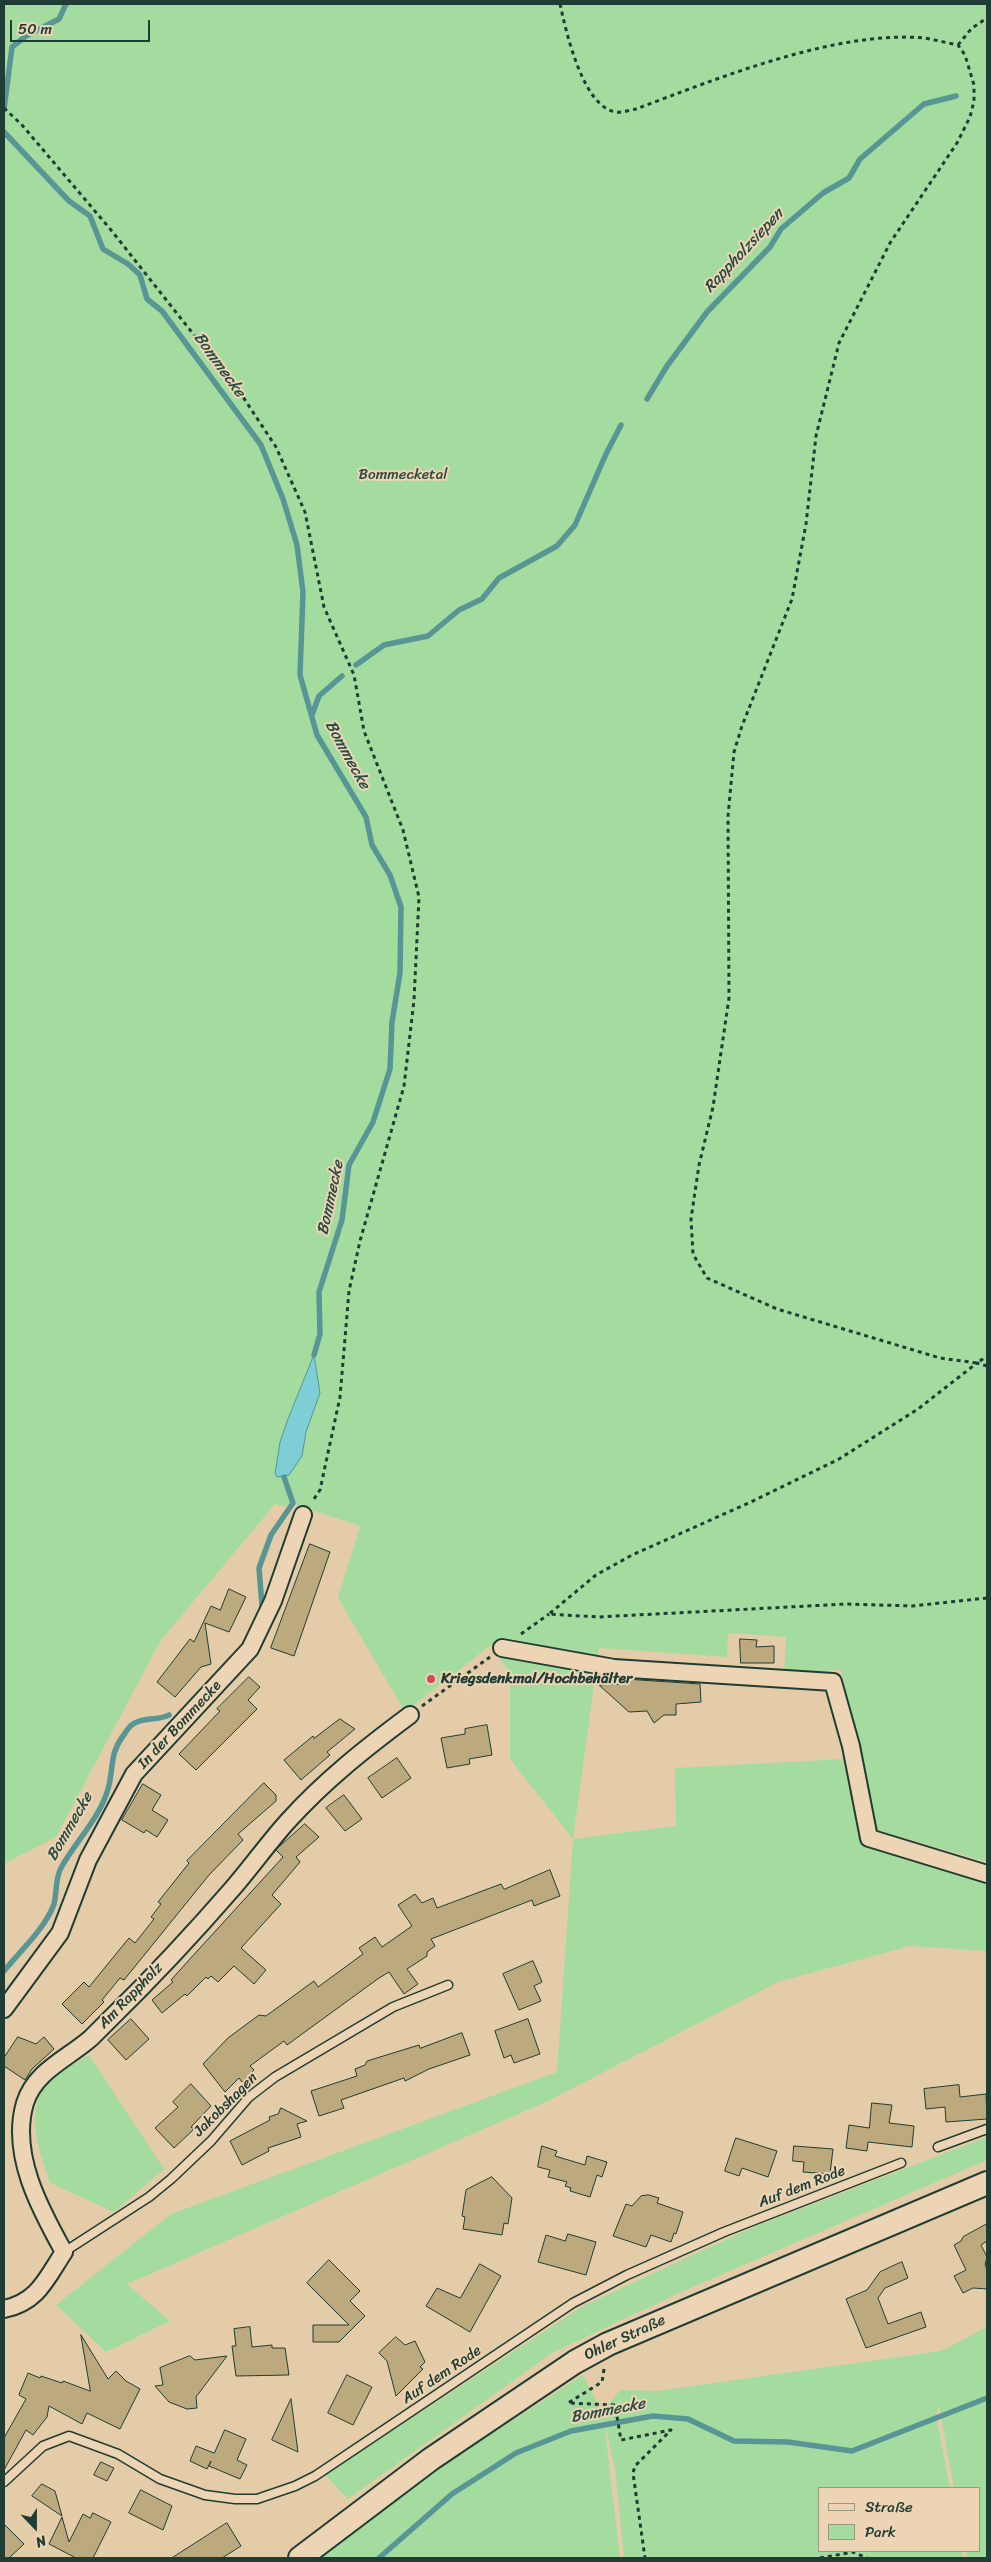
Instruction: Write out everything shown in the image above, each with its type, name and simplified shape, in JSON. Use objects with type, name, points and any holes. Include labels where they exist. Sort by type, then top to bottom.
[{"type":"street","name":"In der Bommecke","points":[[4,2009],[60,1933],[88,1860],[134,1774],[250,1648],[273,1601],[303,1515]]},
{"type":"street","points":[[502,1648],[614,1668],[833,1682],[851,1746],[869,1838],[987,1874]]},
{"type":"street","name":"Am Rappholz","points":[[64,2252],[50,2228],[29,2176],[23,2153],[21,2121],[33,2085],[50,2069],[90,2038],[122,2008],[233,1888],[288,1821],[316,1793],[353,1758],[410,1715]]},
{"type":"street","name":"Ohler Straße","points":[[300,2558],[431,2459],[575,2362],[608,2344],[987,2183]]},
{"type":"street","points":[[4,2309],[25,2303],[37,2294],[64,2252]]},
{"type":"lane","name":"Jakobshagen","points":[[64,2252],[149,2197],[171,2179],[211,2141],[249,2097],[275,2077],[393,2007],[448,1985]]},
{"type":"lane","points":[[938,2147],[987,2129]]},
{"type":"lane","name":"Auf dem Rode","points":[[4,2482],[43,2446],[69,2436],[118,2454],[160,2480],[205,2495],[235,2499],[257,2499],[295,2486],[323,2471],[573,2303],[627,2274],[724,2232],[901,2163]]},
{"type":"path","points":[[560,4],[566,30],[586,88],[602,106],[616,112],[636,109],[785,58],[842,44],[892,38],[926,38],[958,45],[968,61],[974,85],[974,100],[970,116],[958,143],[890,243],[839,343],[816,436],[806,524],[792,599],[742,726],[734,752],[728,816],[729,998],[713,1108],[699,1165],[691,1219],[693,1254],[708,1278],[777,1309],[940,1358],[987,1366]]},
{"type":"path","points":[[958,45],[972,28],[987,18]]},
{"type":"path","points":[[4,108],[22,125],[111,230],[243,396],[276,447],[305,512],[324,607],[354,676],[364,731],[402,830],[419,897],[414,1000],[404,1086],[360,1241],[349,1291],[340,1397],[320,1490],[303,1515]]},
{"type":"path","points":[[410,1715],[549,1614],[596,1575],[632,1555],[751,1502],[839,1459],[918,1409],[987,1356]]},
{"type":"path","points":[[549,1614],[598,1617],[846,1604],[912,1606],[987,1598]]},
{"type":"path","points":[[608,2344],[602,2382],[568,2403],[615,2406],[622,2440],[671,2430],[634,2466],[633,2473],[645,2558]]},
{"type":"path","points":[[820,2558],[853,2552],[867,2558]]},
{"type":"green space","name":"Bommecketal","points":[[4,4],[987,4],[987,1862],[877,1830],[841,1670],[784,1673],[786,1637],[728,1633],[727,1657],[599,1648],[573,1839],[510,1759],[510,1673],[491,1645],[405,1712],[338,1598],[360,1526],[294,1504],[293,1508],[275,1504],[161,1640],[56,1837],[4,1864]]},
{"type":"green space","points":[[843,1759],[859,1840],[868,1846],[987,1880],[987,1951],[910,1946],[778,1982],[546,2102],[127,2284],[170,2321],[106,2352],[56,2305],[171,2214],[557,2072],[573,1839],[676,1826],[675,1768]]},
{"type":"green space","points":[[89,2055],[164,2169],[114,2212],[50,2183],[36,2134],[35,2122],[38,2098],[44,2086],[58,2074]]},
{"type":"green space","points":[[987,2137],[987,2160],[679,2293],[552,2353],[348,2499],[325,2475],[583,2306],[751,2228]]},
{"type":"green space","points":[[987,2327],[987,2558],[967,2558],[966,2552],[981,2552],[981,2487],[954,2487],[939,2406],[936,2415],[950,2487],[818,2487],[818,2552],[962,2552],[963,2558],[624,2558],[615,2468],[604,2421],[620,2558],[298,2558],[583,2375],[602,2412],[620,2390],[657,2391],[941,2351]]},
{"type":"water","points":[[314,1355],[320,1393],[306,1432],[302,1456],[289,1475],[277,1477],[275,1474],[280,1442]]},
{"type":"building","points":[[310,1544],[330,1552],[294,1656],[271,1648]]},
{"type":"building","points":[[229,1589],[246,1597],[229,1632],[205,1623],[211,1664],[201,1667],[175,1697],[157,1682],[190,1639],[194,1642],[211,1606],[220,1610]]},
{"type":"building","points":[[740,1639],[757,1640],[756,1647],[774,1646],[774,1663],[741,1663]]},
{"type":"building","points":[[249,1677],[260,1687],[248,1700],[257,1709],[196,1770],[179,1754],[220,1711],[217,1709]]},
{"type":"building","points":[[625,1679],[700,1684],[701,1702],[676,1704],[676,1715],[664,1715],[654,1723],[647,1711],[629,1712],[599,1685],[625,1684]]},
{"type":"building","points":[[340,1719],[355,1729],[327,1752],[330,1755],[301,1780],[284,1760],[313,1736],[314,1738]]},
{"type":"building","points":[[487,1725],[492,1755],[469,1759],[470,1764],[447,1768],[441,1738],[465,1734],[465,1729]]},
{"type":"building","points":[[397,1758],[411,1778],[382,1798],[368,1778]]},
{"type":"building","points":[[264,1783],[276,1795],[276,1801],[238,1834],[243,1840],[209,1875],[124,1980],[120,1978],[102,2000],[104,2002],[82,2024],[62,2004],[84,1982],[89,1987],[129,1938],[135,1943],[154,1919],[151,1917],[161,1904],[158,1902],[189,1863],[187,1861]]},
{"type":"building","points":[[143,1784],[161,1795],[152,1810],[168,1820],[157,1837],[146,1830],[144,1833],[122,1820]]},
{"type":"building","points":[[344,1795],[362,1819],[345,1831],[326,1808]]},
{"type":"building","points":[[305,1824],[319,1837],[296,1857],[300,1862],[272,1895],[281,1904],[241,1948],[266,1970],[254,1984],[234,1966],[218,1982],[211,1976],[208,1979],[206,1977],[187,1996],[185,1994],[162,2013],[152,2000],[173,1982],[171,1980],[283,1857],[276,1850]]},
{"type":"building","points":[[550,1870],[560,1896],[534,1906],[532,1900],[431,1939],[435,1946],[427,1952],[427,1956],[407,1969],[418,1984],[404,1994],[389,1972],[287,2045],[284,2041],[250,2066],[254,2070],[242,2082],[239,2078],[225,2092],[203,2064],[228,2038],[259,2015],[266,2016],[314,1981],[318,1987],[363,1954],[359,1948],[375,1937],[382,1947],[412,1926],[398,1905],[415,1894],[422,1903],[433,1898],[437,1908],[501,1884],[504,1889]]},
{"type":"building","points":[[533,1961],[542,1982],[534,1986],[541,2001],[519,2010],[503,1974]]},
{"type":"building","points":[[131,2019],[149,2039],[126,2060],[108,2040]]},
{"type":"building","points":[[528,2019],[540,2054],[514,2063],[511,2055],[504,2058],[495,2031]]},
{"type":"building","points":[[462,2033],[470,2055],[429,2069],[405,2081],[404,2078],[341,2100],[344,2108],[319,2116],[311,2091],[357,2076],[355,2069],[365,2065],[367,2061],[419,2045],[420,2048]]},
{"type":"building","points":[[18,2037],[36,2044],[44,2037],[54,2049],[32,2069],[25,2080],[4,2066],[4,2058]]},
{"type":"building","points":[[191,2084],[211,2106],[191,2127],[194,2129],[174,2148],[155,2128],[178,2107],[173,2102]]},
{"type":"building","points":[[959,2085],[960,2097],[986,2094],[987,2119],[946,2122],[945,2107],[926,2109],[924,2089]]},
{"type":"building","points":[[872,2103],[892,2105],[889,2123],[914,2126],[912,2147],[868,2142],[867,2151],[846,2148],[849,2125],[869,2128]]},
{"type":"building","points":[[281,2108],[307,2121],[297,2124],[301,2137],[268,2148],[269,2151],[242,2165],[230,2141],[270,2120],[269,2117],[278,2114]]},
{"type":"building","points":[[736,2138],[777,2151],[768,2177],[742,2168],[739,2176],[725,2171]]},
{"type":"building","points":[[542,2146],[557,2151],[555,2156],[585,2165],[587,2156],[607,2162],[602,2177],[597,2175],[590,2197],[570,2191],[571,2188],[565,2186],[567,2182],[548,2177],[550,2170],[538,2167]]},
{"type":"building","points":[[794,2146],[833,2149],[830,2174],[803,2172],[804,2162],[793,2161]]},
{"type":"building","points":[[492,2177],[512,2198],[508,2224],[504,2223],[502,2235],[463,2229],[465,2217],[462,2216],[466,2190]]},
{"type":"building","points":[[649,2195],[659,2198],[657,2203],[683,2212],[676,2234],[674,2233],[671,2242],[651,2235],[646,2247],[613,2236],[626,2204],[632,2206],[641,2196]]},
{"type":"building","points":[[987,2224],[987,2241],[981,2245],[987,2257],[985,2265],[987,2269],[987,2289],[973,2288],[963,2293],[954,2276],[966,2270],[954,2245],[961,2241],[963,2237]]},
{"type":"building","points":[[568,2234],[596,2242],[586,2275],[538,2262],[546,2235],[565,2241]]},
{"type":"building","points":[[329,2260],[360,2291],[350,2301],[365,2316],[339,2342],[313,2342],[313,2325],[349,2325],[307,2283]]},
{"type":"building","points":[[902,2262],[908,2278],[885,2288],[878,2298],[888,2324],[921,2312],[926,2327],[866,2348],[846,2299],[867,2290],[880,2272]]},
{"type":"building","points":[[480,2264],[501,2276],[470,2332],[426,2306],[437,2288],[460,2298]]},
{"type":"building","points":[[250,2327],[252,2347],[272,2345],[272,2348],[285,2348],[289,2375],[236,2376],[232,2346],[236,2346],[234,2329]]},
{"type":"building","points":[[81,2335],[108,2379],[116,2371],[126,2381],[140,2389],[120,2429],[87,2413],[82,2424],[49,2406],[47,2417],[33,2435],[26,2430],[4,2470],[4,2438],[26,2399],[19,2395],[28,2373],[40,2378],[41,2376],[62,2383],[63,2381],[90,2391]]},
{"type":"building","points":[[396,2337],[405,2345],[415,2341],[425,2362],[420,2367],[423,2369],[396,2396],[387,2361],[379,2353]]},
{"type":"building","points":[[190,2356],[195,2360],[227,2356],[196,2397],[197,2408],[187,2409],[169,2402],[155,2386],[163,2385],[160,2368]]},
{"type":"building","points":[[347,2375],[372,2387],[353,2425],[328,2413]]},
{"type":"building","points":[[291,2399],[298,2452],[272,2440]]},
{"type":"building","points":[[225,2430],[246,2439],[237,2460],[247,2465],[240,2479],[209,2466],[211,2461],[207,2469],[190,2461],[196,2446],[214,2453]]},
{"type":"building","points":[[101,2462],[114,2468],[107,2481],[94,2475]]},
{"type":"building","points":[[42,2484],[55,2491],[62,2516],[32,2496]]},
{"type":"building","points":[[141,2490],[172,2506],[163,2530],[129,2513]]},
{"type":"building","points":[[93,2513],[111,2522],[93,2558],[76,2558],[49,2544],[62,2517],[69,2542],[83,2514],[90,2518]]},
{"type":"building","points":[[227,2523],[241,2546],[222,2558],[172,2558]]},
{"type":"building","points":[[4,2524],[24,2544],[9,2558],[4,2558]]},
{"type":"waterway","points":[[4,109],[12,47],[26,36],[59,19],[66,4]]},
{"type":"waterway","name":"Rappholzsiepen","points":[[647,399],[667,366],[707,312],[770,247],[781,229],[823,193],[849,178],[860,159],[924,104],[956,96]]},
{"type":"waterway","name":"Bommecke","points":[[4,132],[69,201],[90,216],[103,249],[128,264],[140,275],[147,299],[162,311],[261,445],[283,499],[297,545],[303,592],[300,675],[317,735],[366,817],[372,845],[390,875],[401,907],[400,973],[392,1022],[390,1069],[373,1122],[349,1165],[342,1220],[319,1292],[320,1334],[314,1355]]},
{"type":"waterway","name":"Rappholzsiepen","points":[[356,665],[384,645],[428,636],[459,610],[482,599],[499,578],[557,546],[575,525],[606,454],[621,425]]},
{"type":"waterway","name":"Rappholzsiepen","points":[[312,715],[319,696],[342,676]]},
{"type":"waterway","name":"Bommecke","points":[[262,1606],[259,1568],[271,1535],[293,1503],[284,1477]]},
{"type":"waterway","name":"Bommecke","points":[[4,1971],[38,1931],[50,1913],[54,1904],[59,1872],[104,1800],[116,1749],[123,1736],[130,1726],[137,1722],[169,1715]]},
{"type":"waterway","name":"Bommecke","points":[[379,2558],[452,2494],[516,2453],[571,2431],[653,2416],[688,2419],[734,2441],[788,2442],[852,2451],[987,2398]]},
{"type":"place","name":"Kriegsdenkmal/Hochbehälter","points":[[431,1679]]}]
